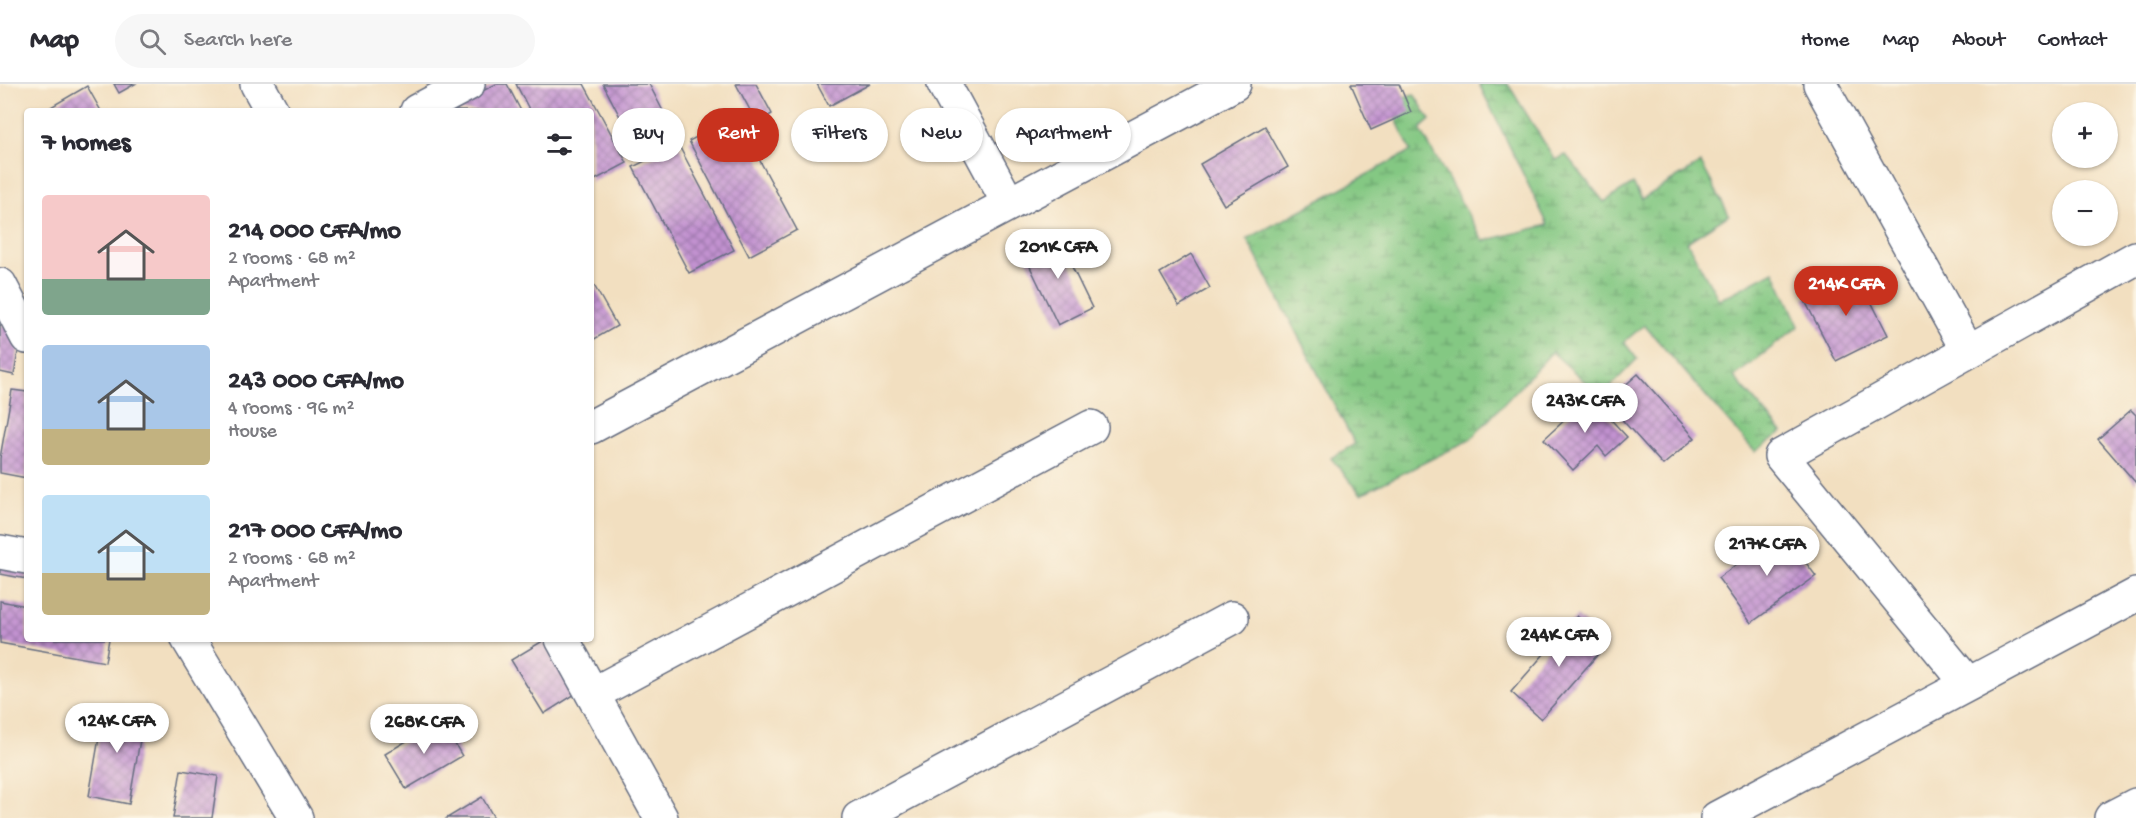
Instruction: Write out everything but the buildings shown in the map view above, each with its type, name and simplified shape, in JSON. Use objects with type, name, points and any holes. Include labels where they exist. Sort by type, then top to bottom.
[{"type":"street","points":[[257,84],[270,108]]},
{"type":"street","points":[[423,108],[468,84]]},
{"type":"street","points":[[944,84],[1009,204]]},
{"type":"street","points":[[594,425],[1234,84]]},
{"type":"street","points":[[1820,84],[1968,351]]},
{"type":"street","points":[[1968,684],[1782,456],[2136,258]]},
{"type":"street","points":[[0,285],[24,331]]},
{"type":"street","points":[[592,694],[1091,427]]},
{"type":"street","points":[[0,552],[24,556]]},
{"type":"street","points":[[1717,818],[2136,595]]},
{"type":"street","points":[[858,818],[1232,618]]},
{"type":"street","points":[[190,642],[296,818]]},
{"type":"street","points":[[564,642],[661,818]]},
{"type":"street","points":[[2111,818],[2136,805]]},
{"type":"green space","points":[[1479,84],[1508,84],[1555,160],[1566,155],[1604,202],[1633,184],[1642,199],[1701,163],[1729,215],[1687,242],[1719,300],[1774,271],[1799,326],[1734,377],[1782,432],[1755,452],[1644,325],[1624,342],[1637,359],[1601,396],[1552,352],[1470,440],[1361,494],[1331,458],[1355,444],[1247,239],[1411,151],[1388,102],[1414,94],[1430,120],[1420,129],[1483,241],[1548,225]]}]
